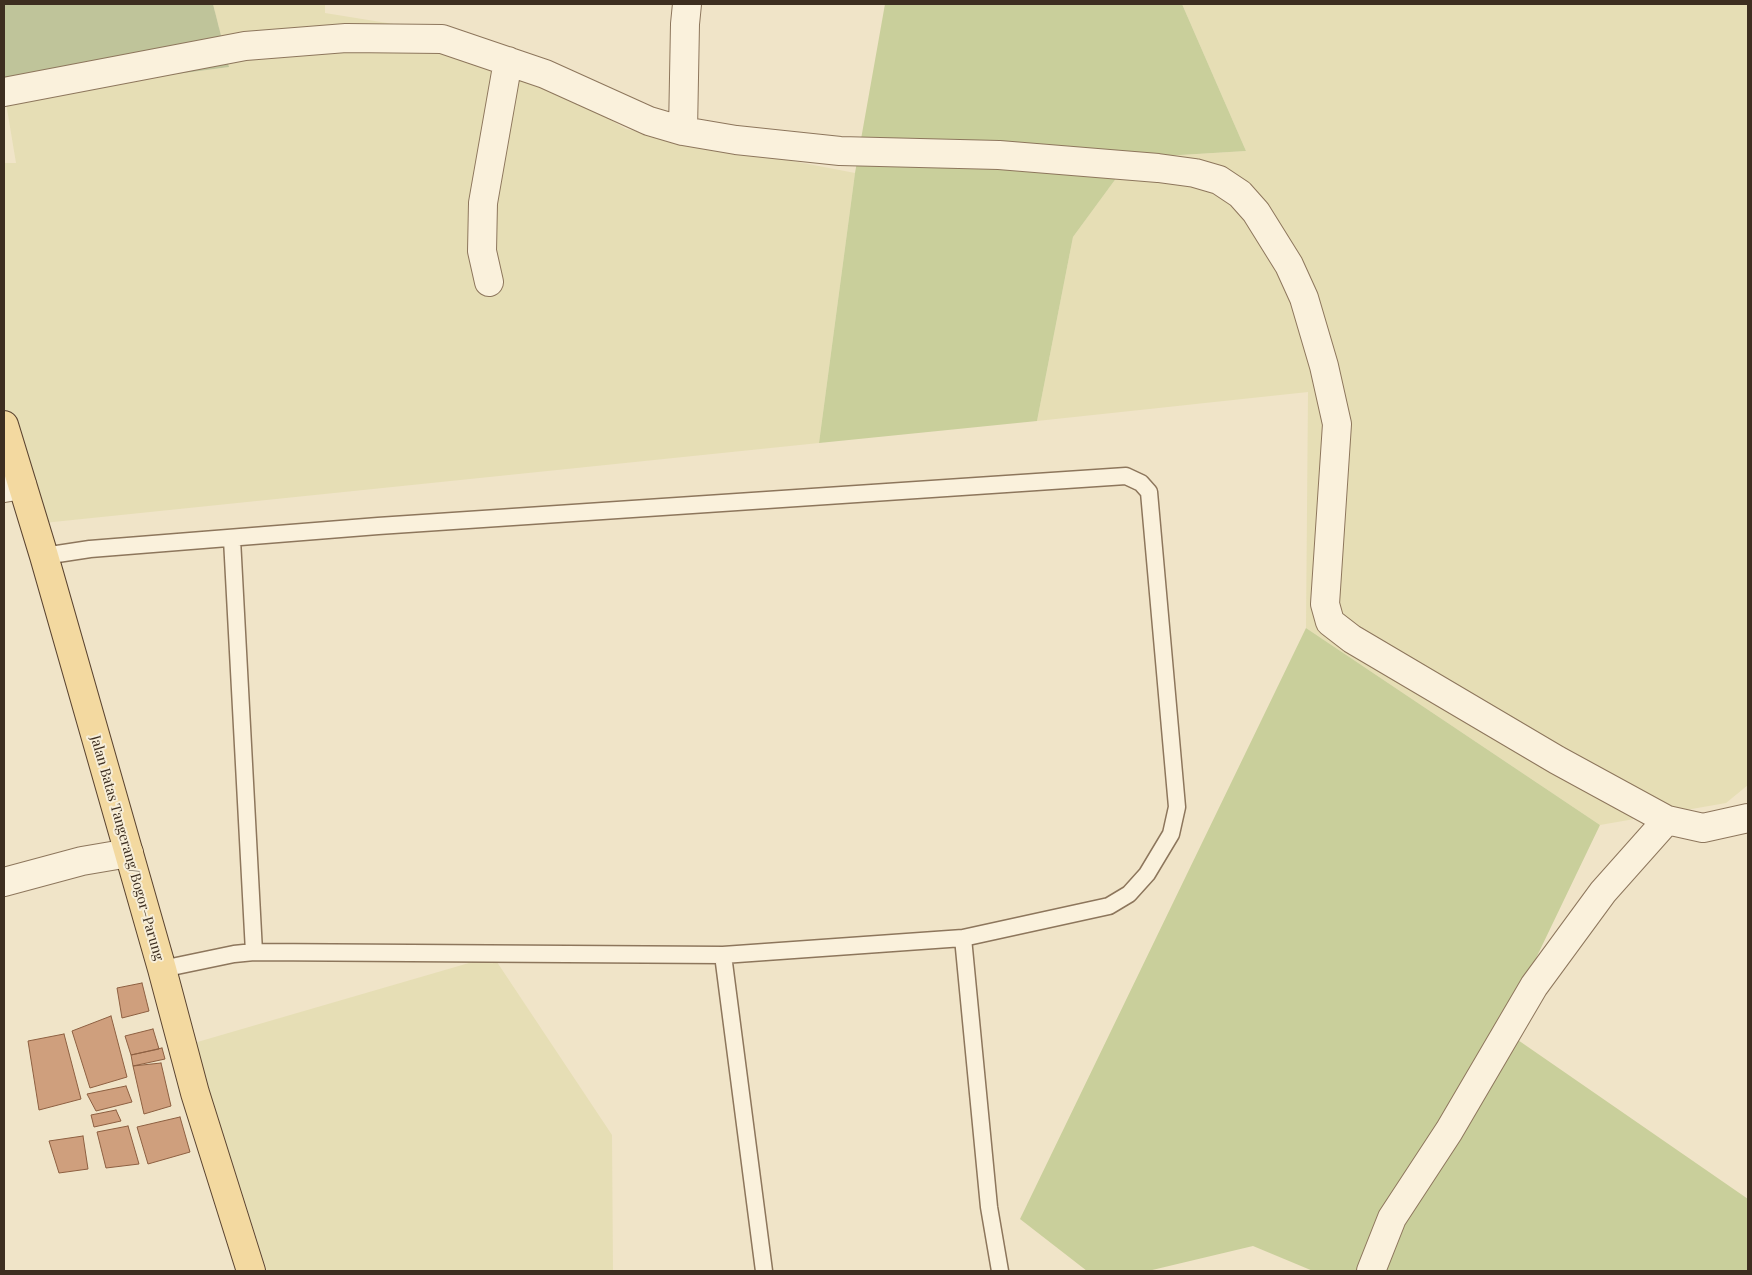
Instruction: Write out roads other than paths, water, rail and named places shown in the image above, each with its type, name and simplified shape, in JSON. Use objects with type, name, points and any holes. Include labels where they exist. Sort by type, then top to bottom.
[{"type":"main road","name":"Jalan Batas Tangerang/Bogor–Parung","points":[[4,425],[13,486],[44,556],[162,969],[195,1093],[251,1271]]},
{"type":"street","points":[[683,130],[687,4]]},
{"type":"street","points":[[4,92],[139,68],[245,46],[346,38],[442,39],[545,74],[641,118],[683,130],[736,140],[795,148],[999,156],[1158,168],[1195,173],[1219,180],[1240,194],[1256,212],[1273,239],[1304,298],[1337,424],[1324,604],[1330,622],[1345,635],[1557,760],[1667,820],[1703,828],[1748,818]]},
{"type":"street","points":[[489,282],[482,251],[483,203],[508,61]]},
{"type":"street","points":[[1371,1271],[1392,1218],[1449,1131],[1534,986],[1603,892],[1667,820]]},
{"type":"street","points":[[4,882],[82,861],[129,853]]},
{"type":"lane","points":[[44,556],[90,549],[378,526],[1126,476],[1141,483],[1148,492],[1177,807],[1171,834],[1147,874],[1129,894],[1109,906],[963,938],[724,955],[254,952],[162,969]]},
{"type":"lane","points":[[232,539],[254,952]]},
{"type":"lane","points":[[963,938],[990,1207],[1000,1271]]},
{"type":"lane","points":[[724,955],[764,1271]]}]
